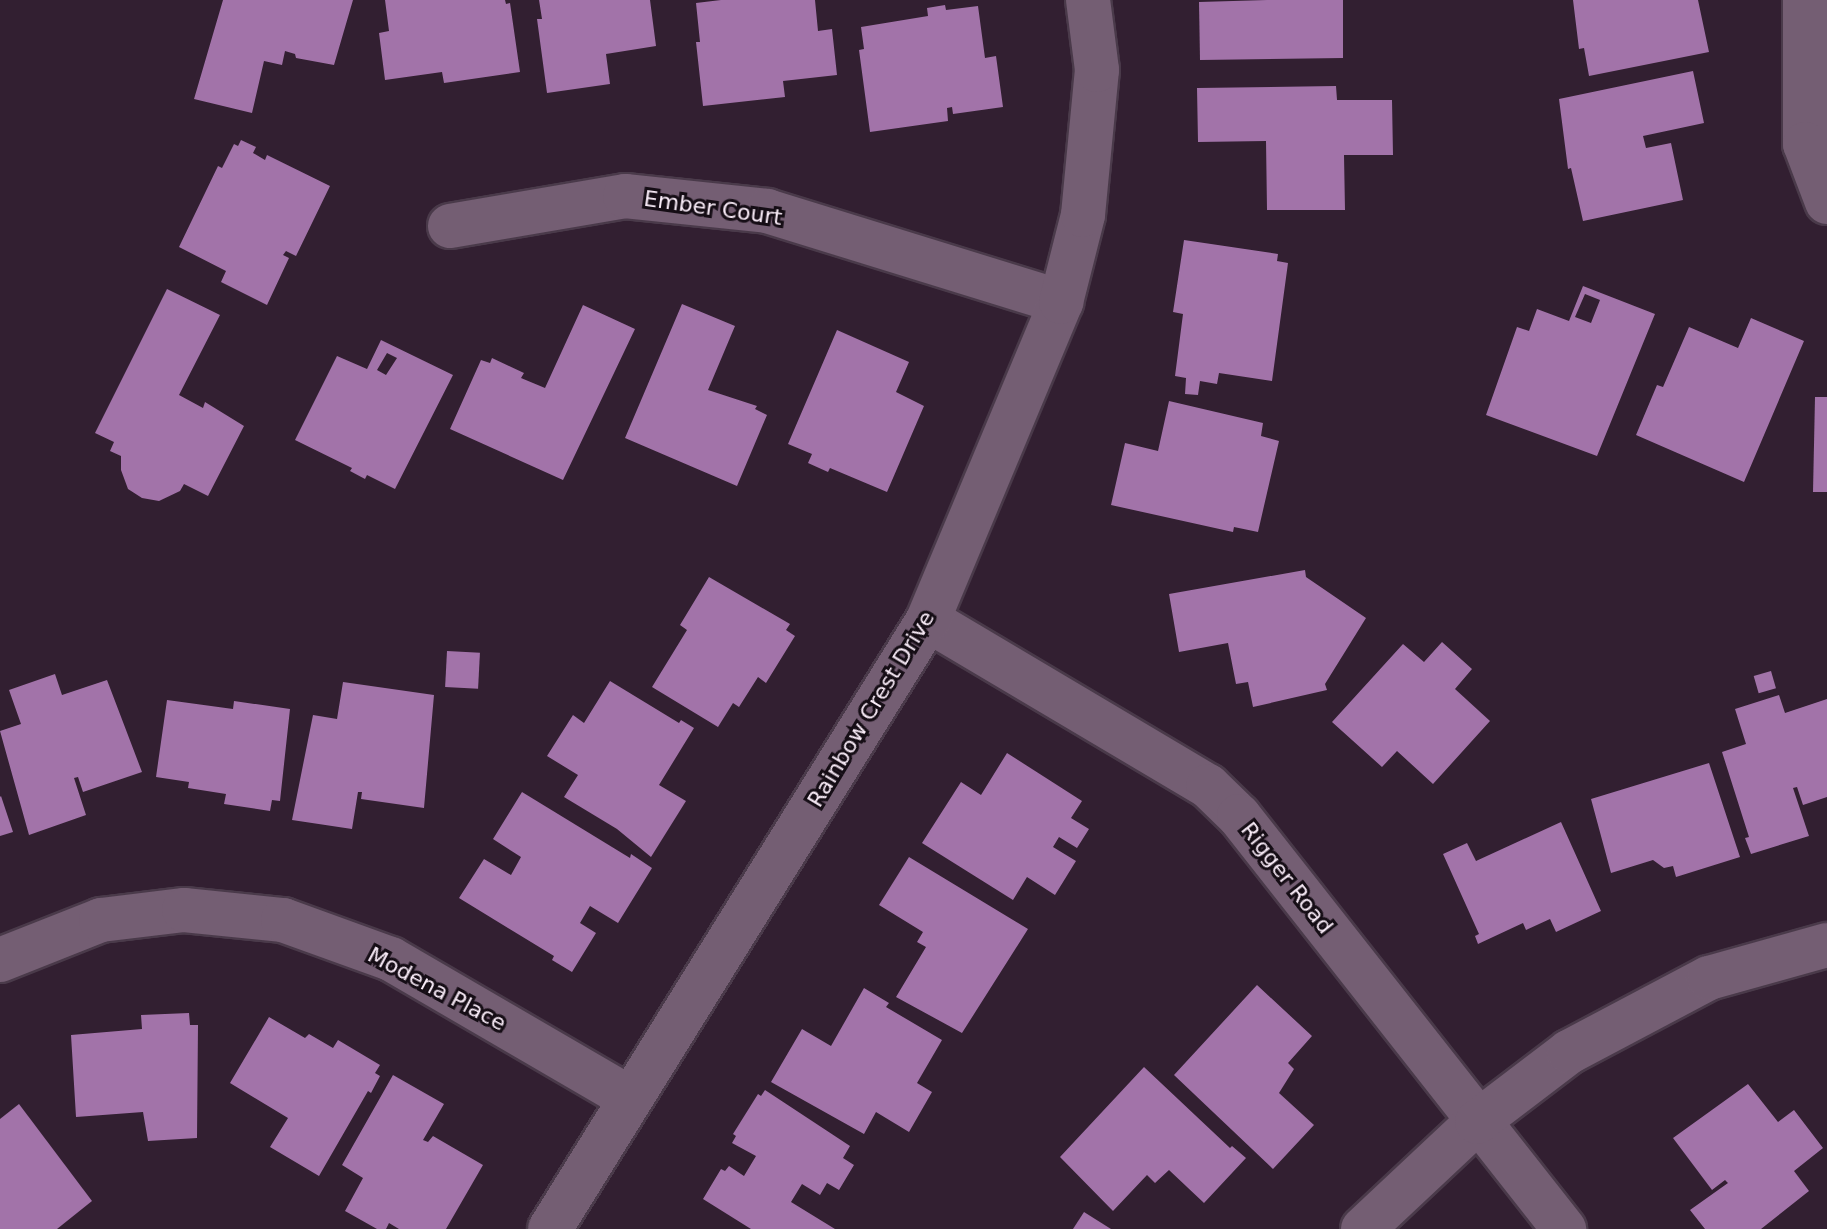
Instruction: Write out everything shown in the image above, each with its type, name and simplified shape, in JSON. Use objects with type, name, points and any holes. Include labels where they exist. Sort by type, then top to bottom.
[{"type":"street","name":"Rainbow Crest Drive","points":[[550,1229],[928,620],[1061,302],[1083,215],[1097,70],[1088,0]]},
{"type":"street","points":[[1805,0],[1805,144],[1827,202]]},
{"type":"street","name":"Ember Court","points":[[450,226],[625,196],[767,211],[1061,302]]},
{"type":"street","name":"Rigger Road","points":[[928,620],[1208,786],[1239,816],[1564,1229]]},
{"type":"street","name":"Modena Place","points":[[0,960],[101,920],[184,910],[283,920],[391,959],[630,1098]]},
{"type":"street","points":[[1363,1229],[1477,1122],[1569,1052],[1709,978],[1827,945]]},
{"type":"building","points":[[223,0],[353,0],[334,65],[296,58],[295,54],[285,51],[282,65],[264,61],[252,113],[194,99]]},
{"type":"building","points":[[385,0],[505,0],[506,4],[510,3],[520,72],[444,83],[442,72],[385,80],[379,33],[389,31]]},
{"type":"building","points":[[539,0],[650,0],[656,46],[606,54],[610,84],[547,93],[537,19],[542,19]]},
{"type":"building","points":[[815,0],[818,31],[832,29],[837,75],[783,81],[785,97],[703,106],[696,42],[700,42],[696,3]]},
{"type":"building","points":[[1343,0],[1343,58],[1200,60],[1199,2]]},
{"type":"building","points":[[1573,0],[1698,0],[1709,52],[1589,76],[1584,48],[1579,49]]},
{"type":"building","points":[[945,5],[946,10],[978,6],[985,58],[996,56],[1003,107],[953,114],[952,107],[947,108],[948,121],[870,132],[859,50],[864,49],[861,27],[928,16],[927,8]]},
{"type":"building","points":[[1693,71],[1704,123],[1643,136],[1646,148],[1671,143],[1683,200],[1583,221],[1571,168],[1568,169],[1559,99]]},
{"type":"building","points":[[1336,86],[1337,100],[1392,100],[1393,155],[1344,155],[1345,210],[1267,210],[1266,141],[1198,142],[1197,88]]},
{"type":"building","points":[[241,140],[256,147],[253,153],[265,160],[267,155],[330,186],[296,256],[286,251],[283,255],[289,258],[267,305],[221,282],[226,271],[179,247],[218,166],[222,168],[234,144],[238,146]]},
{"type":"building","points":[[1184,240],[1278,254],[1277,261],[1288,263],[1272,381],[1219,373],[1217,384],[1200,381],[1198,395],[1185,394],[1186,378],[1175,376],[1183,314],[1173,312]]},
{"type":"building","points":[[1583,286],[1655,314],[1597,456],[1486,415],[1517,327],[1529,331],[1537,309],[1569,321]],"holes":[[[1585,294],[1600,300],[1591,323],[1575,317]]]},
{"type":"building","points":[[167,289],[220,315],[179,395],[203,408],[205,402],[244,426],[208,496],[184,484],[180,491],[159,501],[142,498],[128,489],[121,470],[121,456],[110,451],[114,442],[95,433]]},
{"type":"building","points":[[682,304],[735,326],[708,390],[757,406],[755,409],[767,415],[737,486],[625,438]]},
{"type":"building","points":[[583,305],[635,329],[563,480],[450,429],[481,360],[490,363],[492,358],[524,373],[521,378],[545,388]]},
{"type":"building","points":[[1751,318],[1804,341],[1744,482],[1636,435],[1657,385],[1663,387],[1689,327],[1738,348]]},
{"type":"building","points":[[837,330],[909,362],[896,392],[924,406],[887,492],[830,468],[828,472],[808,463],[812,454],[788,444]]},
{"type":"building","points":[[381,340],[453,375],[395,489],[367,475],[365,479],[350,471],[352,468],[295,440],[337,356],[367,369]],"holes":[[[387,353],[397,358],[386,375],[377,370]]]},
{"type":"building","points":[[1815,397],[1827,397],[1827,492],[1813,492]]},
{"type":"building","points":[[1169,401],[1263,423],[1261,436],[1279,441],[1258,532],[1234,527],[1233,532],[1111,505],[1125,443],[1158,451]]},
{"type":"building","points":[[1305,570],[1306,577],[1366,618],[1325,684],[1327,690],[1253,707],[1248,682],[1236,684],[1228,643],[1179,652],[1169,594]]},
{"type":"building","points":[[709,577],[790,624],[786,630],[795,636],[766,683],[758,677],[739,707],[733,703],[718,727],[652,687],[687,630],[680,625]]},
{"type":"building","points":[[1442,642],[1472,669],[1455,689],[1490,721],[1433,784],[1397,751],[1382,767],[1332,722],[1403,644],[1424,662]]},
{"type":"building","points":[[447,651],[480,653],[478,689],[445,687]]},
{"type":"building","points":[[1771,671],[1776,688],[1759,693],[1754,676]]},
{"type":"building","points":[[55,674],[62,695],[107,680],[142,772],[83,792],[78,777],[74,778],[86,815],[29,835],[0,731],[21,724],[9,690]]},
{"type":"building","points":[[610,681],[679,723],[681,720],[694,728],[659,785],[686,801],[651,857],[617,829],[564,797],[578,775],[547,756],[573,715],[584,723]]},
{"type":"building","points":[[343,682],[434,695],[424,808],[361,799],[362,792],[358,792],[352,829],[292,820],[313,715],[337,719]]},
{"type":"building","points":[[1779,695],[1785,713],[1827,699],[1827,797],[1803,805],[1797,787],[1793,788],[1809,836],[1751,854],[1745,838],[1749,837],[1722,752],[1746,744],[1735,709]]},
{"type":"building","points":[[167,700],[233,709],[234,701],[290,709],[280,801],[272,800],[270,811],[224,804],[226,794],[188,788],[189,782],[156,777]]},
{"type":"building","points":[[1007,753],[1082,801],[1071,818],[1089,829],[1077,848],[1059,837],[1053,847],[1076,861],[1055,895],[1027,877],[1013,900],[922,843],[961,782],[981,795]]},
{"type":"building","points":[[1709,763],[1740,857],[1676,877],[1673,866],[1664,868],[1653,860],[1611,873],[1591,799]]},
{"type":"building","points":[[522,792],[630,858],[631,854],[652,868],[618,923],[590,906],[580,923],[596,933],[572,972],[552,960],[554,956],[459,898],[484,859],[511,875],[521,857],[493,839]]},
{"type":"building","points":[[0,797],[13,832],[0,836]]},
{"type":"building","points":[[1561,822],[1601,911],[1556,932],[1550,919],[1526,930],[1523,923],[1478,944],[1475,936],[1479,934],[1443,854],[1467,843],[1476,861]]},
{"type":"building","points":[[909,857],[1028,929],[962,1033],[896,997],[926,947],[917,942],[923,932],[879,905]]},
{"type":"building","points":[[1257,985],[1312,1036],[1288,1063],[1294,1069],[1279,1093],[1314,1125],[1273,1169],[1174,1075]]},
{"type":"building","points":[[864,988],[889,1003],[886,1007],[942,1040],[917,1083],[932,1092],[909,1132],[876,1112],[864,1134],[771,1082],[802,1029],[831,1046]]},
{"type":"building","points":[[189,1013],[190,1025],[198,1025],[197,1138],[148,1141],[143,1112],[76,1117],[71,1035],[142,1029],[141,1015]]},
{"type":"building","points":[[269,1017],[305,1038],[309,1034],[333,1048],[338,1040],[380,1065],[375,1073],[380,1076],[371,1093],[368,1091],[319,1176],[270,1147],[288,1118],[230,1083]]},
{"type":"building","points":[[1144,1067],[1230,1148],[1232,1146],[1246,1158],[1204,1203],[1169,1170],[1155,1183],[1147,1175],[1113,1211],[1060,1157]]},
{"type":"building","points":[[393,1075],[444,1104],[423,1140],[428,1142],[433,1136],[483,1165],[446,1229],[399,1229],[389,1223],[386,1229],[377,1229],[345,1211],[363,1178],[342,1165]]},
{"type":"building","points":[[1748,1084],[1778,1122],[1794,1110],[1823,1148],[1794,1171],[1809,1191],[1761,1229],[1705,1229],[1690,1210],[1728,1183],[1725,1180],[1712,1190],[1673,1138]]},
{"type":"building","points":[[765,1090],[850,1146],[843,1158],[854,1165],[839,1190],[827,1183],[820,1195],[802,1184],[791,1202],[835,1229],[751,1229],[703,1199],[721,1169],[725,1171],[729,1166],[744,1176],[756,1156],[732,1143],[736,1136],[733,1134],[758,1094],[761,1096]]},
{"type":"building","points":[[19,1104],[92,1201],[57,1229],[0,1229],[0,1119]]},
{"type":"building","points":[[1084,1212],[1111,1229],[1073,1229]]}]
